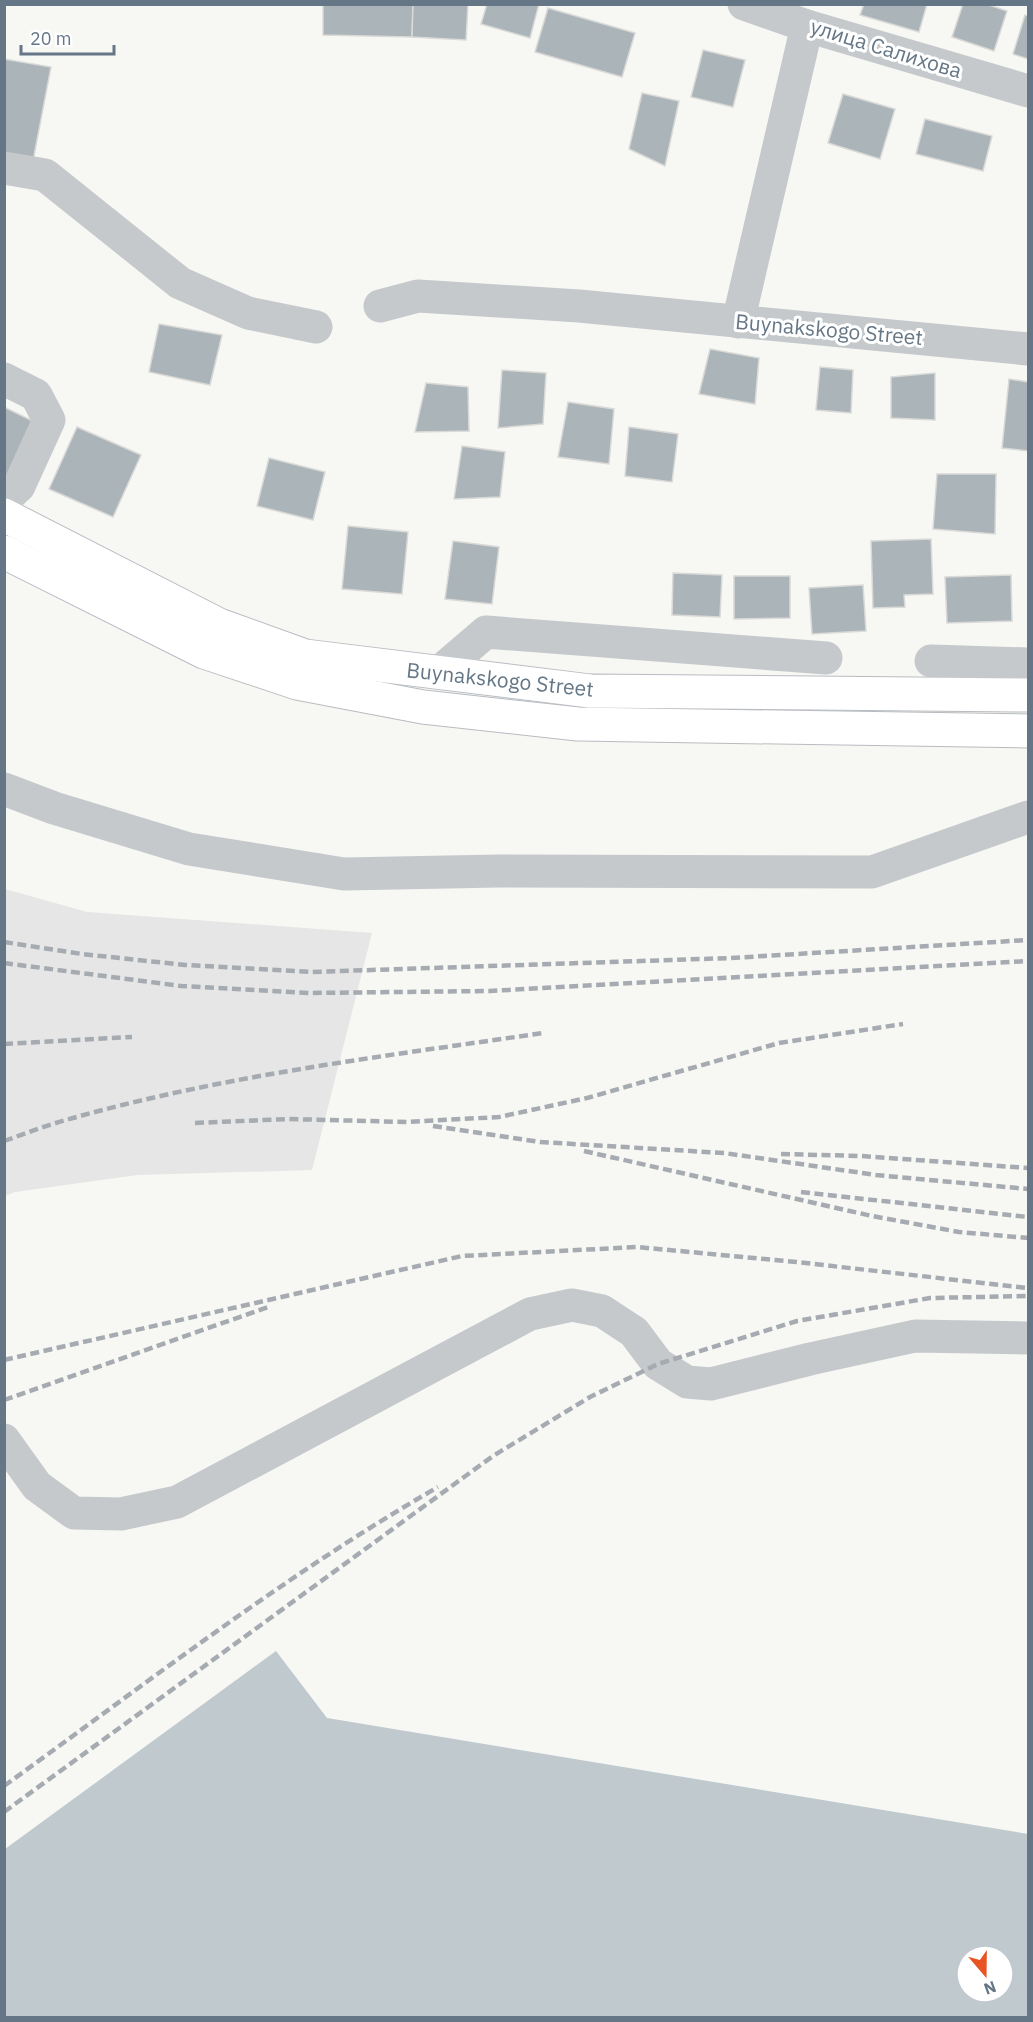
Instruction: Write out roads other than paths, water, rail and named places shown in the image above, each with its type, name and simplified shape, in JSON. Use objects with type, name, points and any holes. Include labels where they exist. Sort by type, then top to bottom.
[{"type":"main road","name":"Buynakskogo Street","points":[[4,515],[219,625],[305,656],[590,691],[1029,694]]},
{"type":"main road","name":"Buynakskogo Street","points":[[4,552],[204,652],[297,683],[423,707],[578,724],[1029,731]]},
{"type":"street","name":"улица Салихова","points":[[744,4],[807,26],[1029,91]]},
{"type":"street","points":[[738,322],[807,26]]},
{"type":"street","points":[[4,168],[45,175],[180,283],[248,313],[316,327]]},
{"type":"street","name":"Buynakskogo Street","points":[[380,306],[418,296],[579,306],[1029,349]]},
{"type":"street","points":[[4,379],[36,395],[49,420],[20,486],[4,500]]},
{"type":"street","points":[[438,673],[486,632],[826,658]]},
{"type":"street","points":[[931,661],[1029,664]]},
{"type":"street","points":[[4,789],[54,808],[189,849],[344,874],[499,871],[872,872],[1024,820]]},
{"type":"street","points":[[4,1440],[38,1485],[74,1513],[121,1514],[177,1502],[530,1314],[572,1305],[602,1311],[634,1332],[658,1364],[687,1382],[711,1384],[915,1336],[1029,1338]]},
{"type":"street","points":[[915,1336],[1029,1355]]},
{"type":"railway","points":[[4,942],[82,954],[185,965],[311,972],[731,958],[1028,940]]},
{"type":"railway","points":[[4,963],[181,986],[310,993],[490,991],[1028,961]]},
{"type":"railway","points":[[195,1123],[288,1119],[407,1122],[499,1117],[587,1098],[779,1043],[903,1024]]},
{"type":"railway","points":[[4,1141],[64,1120],[248,1078],[543,1033]]},
{"type":"railway","points":[[4,1044],[132,1037]]},
{"type":"railway","points":[[433,1126],[540,1142],[724,1153],[876,1175],[1028,1189]]},
{"type":"railway","points":[[584,1151],[872,1216],[959,1232],[1028,1238]]},
{"type":"railway","points":[[781,1154],[861,1156],[1028,1168]]},
{"type":"railway","points":[[801,1192],[1028,1217]]},
{"type":"railway","points":[[4,1360],[462,1256],[637,1247],[1028,1288]]},
{"type":"railway","points":[[4,1812],[493,1456],[590,1397],[658,1364],[797,1321],[930,1298],[1028,1296]]},
{"type":"railway","points":[[4,1400],[268,1307]]},
{"type":"railway","points":[[4,1786],[271,1593],[381,1521],[438,1487]]}]
